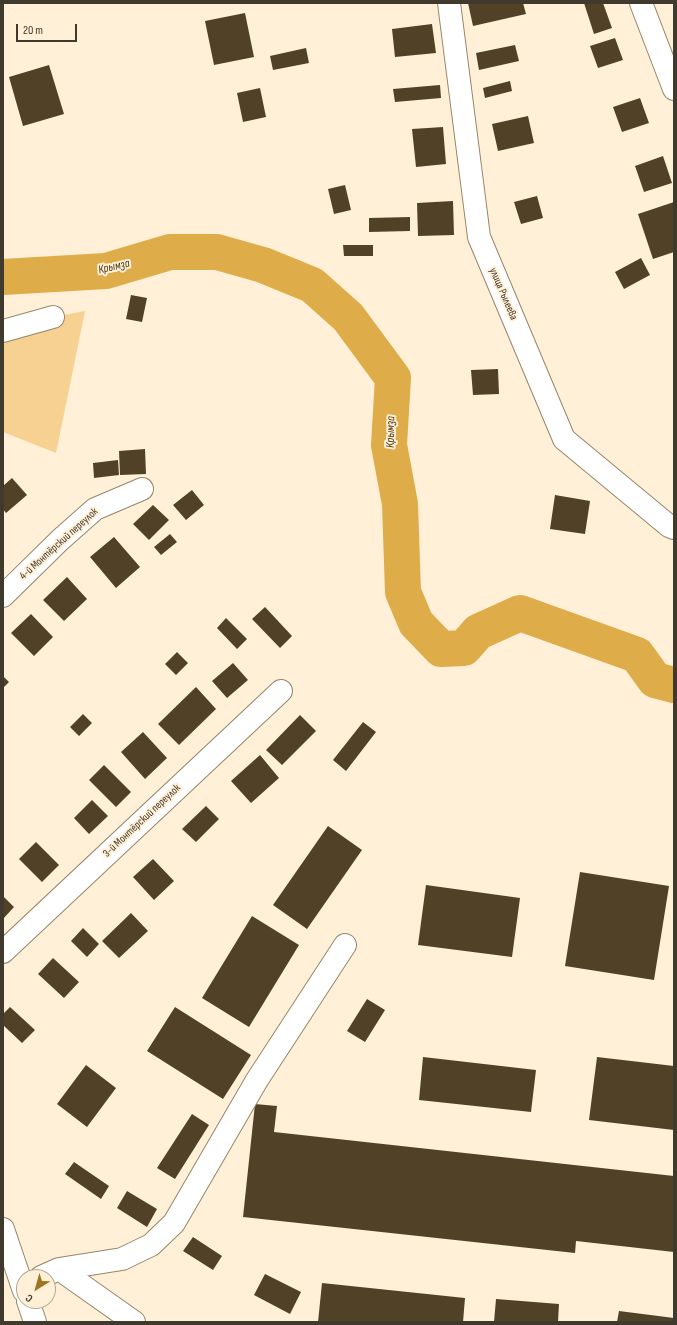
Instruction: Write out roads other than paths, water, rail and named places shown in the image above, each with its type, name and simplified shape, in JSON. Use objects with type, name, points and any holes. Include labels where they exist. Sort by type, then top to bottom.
[{"type":"street","name":"улица Рылеева","points":[[449,3],[479,237],[564,439],[669,526],[674,528]]},
{"type":"street","points":[[641,3],[674,89]]},
{"type":"street","points":[[3,331],[53,317]]},
{"type":"street","name":"4-й Монтёрский переулок","points":[[3,596],[60,540],[95,509],[142,489]]},
{"type":"street","name":"3-й Монтёрский переулок","points":[[3,952],[281,691]]},
{"type":"street","points":[[56,1278],[122,1259],[151,1244],[174,1223],[257,1080],[345,945]]},
{"type":"street","points":[[3,1229],[9,1268]]},
{"type":"street","points":[[56,1293],[134,1322]]},
{"type":"street","points":[[34,1309],[35,1322]]},
{"type":"waterway","name":"Крымза","points":[[3,277],[106,271],[170,252],[217,252],[263,265],[312,285],[348,317],[393,378],[389,445],[400,504],[403,592],[416,623],[441,649],[464,648],[478,632],[520,613],[637,655],[655,680],[674,685]]}]
